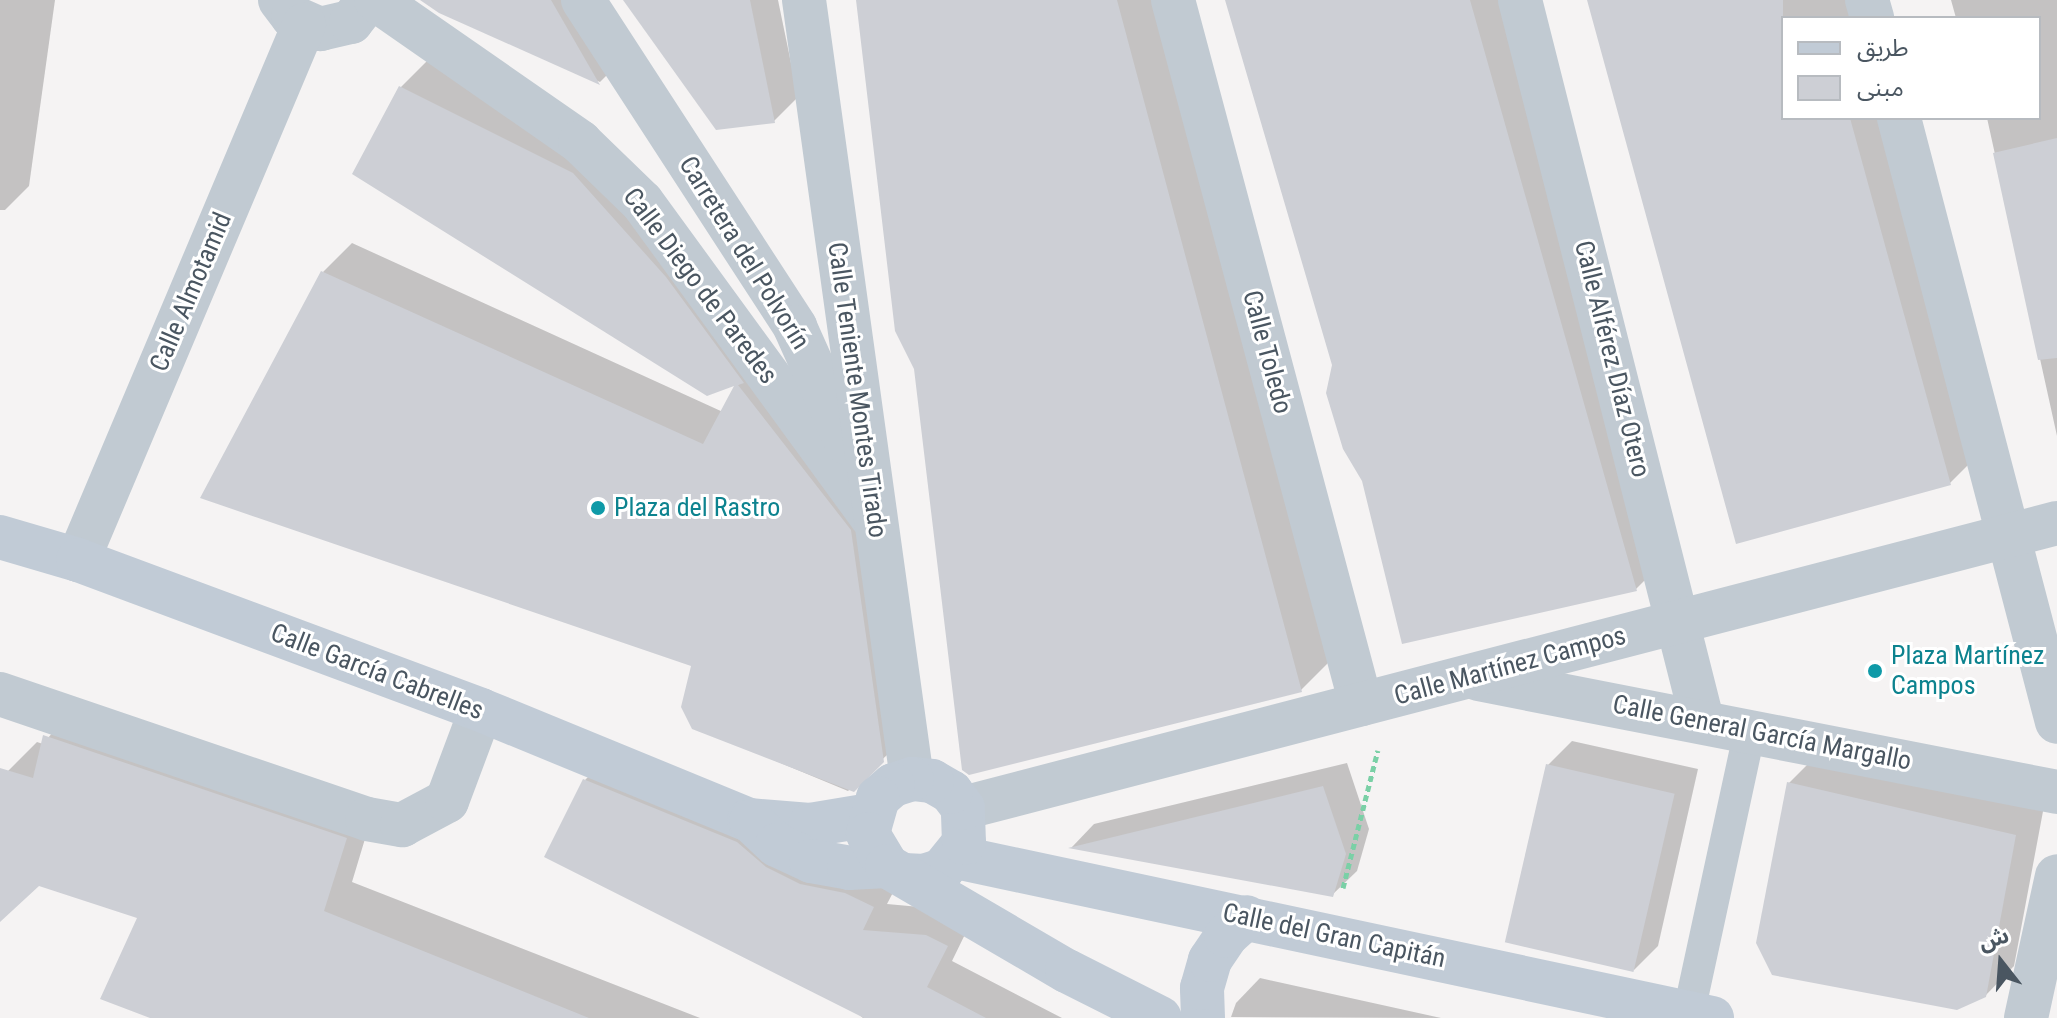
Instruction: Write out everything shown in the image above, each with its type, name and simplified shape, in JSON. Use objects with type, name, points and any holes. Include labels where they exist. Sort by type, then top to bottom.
[{"type":"main road","name":"Calle García Cabrelles","points":[[0,537],[78,560],[481,710],[749,820],[810,825],[870,815]]},
{"type":"main road","points":[[896,870],[924,876],[956,857],[964,843],[963,808],[951,792],[932,781],[912,779],[893,785],[870,815],[871,843],[896,870],[1067,971],[1160,1018]]},
{"type":"main road","name":"Calle García Cabrelles","points":[[749,820],[777,845],[811,861],[849,868],[896,870]]},
{"type":"main road","name":"Calle del Gran Capitán","points":[[956,857],[1701,1015]]},
{"type":"main road","points":[[1203,1018],[1202,988],[1210,960],[1226,936],[1247,917]]},
{"type":"street","points":[[292,12],[336,28],[351,22],[368,0]]},
{"type":"street","name":"Calle Diego de Paredes","points":[[376,0],[580,142],[642,202],[875,521]]},
{"type":"street","name":"Carretera del Polvorín","points":[[583,0],[795,327],[833,404],[875,521]]},
{"type":"street","name":"Calle Teniente Montes Tirado","points":[[804,0],[912,779]]},
{"type":"street","name":"Calle Toledo","points":[[1173,0],[1376,700]]},
{"type":"street","name":"Calle Alférez Díaz Otero","points":[[1520,0],[1680,622],[1702,720]]},
{"type":"street","name":"Calle Almotamid","points":[[78,560],[292,12]]},
{"type":"street","points":[[1900,120],[2012,535],[2057,722]]},
{"type":"street","name":"Calle Martínez Campos","points":[[963,808],[2057,523]]},
{"type":"street","name":"Calle General García Margallo","points":[[1467,677],[1702,720],[2057,792]]},
{"type":"street","points":[[2,697],[367,819],[402,825],[447,801],[481,710]]},
{"type":"street","points":[[2026,1018],[2057,876]]},
{"type":"lane","points":[[1701,1015],[1750,730]]},
{"type":"path","points":[[1331,935],[1376,700]]},
{"type":"building","points":[[420,0],[551,0],[600,85],[439,13]]},
{"type":"building","points":[[623,0],[750,0],[775,123],[716,130]]},
{"type":"building","points":[[856,0],[1117,0],[1302,692],[969,775],[962,770],[914,369],[895,331]]},
{"type":"building","points":[[1225,0],[1470,0],[1637,591],[1402,644],[1362,481],[1343,449],[1326,393],[1332,365]]},
{"type":"building","points":[[1587,0],[1783,0],[1781,120],[1851,120],[1951,485],[1736,544]]},
{"type":"building","points":[[399,86],[573,173],[666,277],[744,383],[738,385],[851,530],[884,762],[854,792],[692,729],[681,707],[691,666],[200,498],[321,271],[703,444],[734,386],[707,396],[352,174]]},
{"type":"building","points":[[2057,138],[2057,358],[2038,360],[1993,153]]},
{"type":"building","points":[[43,735],[347,838],[324,911],[589,1018],[150,1018],[100,999],[137,918],[39,886],[0,922],[0,768],[33,778]]},
{"type":"building","points":[[1546,764],[1675,794],[1633,972],[1505,942]]},
{"type":"building","points":[[583,779],[737,842],[766,867],[800,884],[845,893],[874,907],[863,930],[926,935],[948,946],[927,987],[986,1018],[864,1018],[544,857]]},
{"type":"building","points":[[1787,782],[2016,835],[1986,997],[1957,1010],[1772,975],[1756,943]]},
{"type":"building","points":[[1323,786],[1346,854],[1333,897],[1068,848]]},
{"type":"place","name":"Plaza del Rastro","points":[[598,508]]},
{"type":"place","name":"Plaza Martínez Campos","points":[[1875,671]]}]
